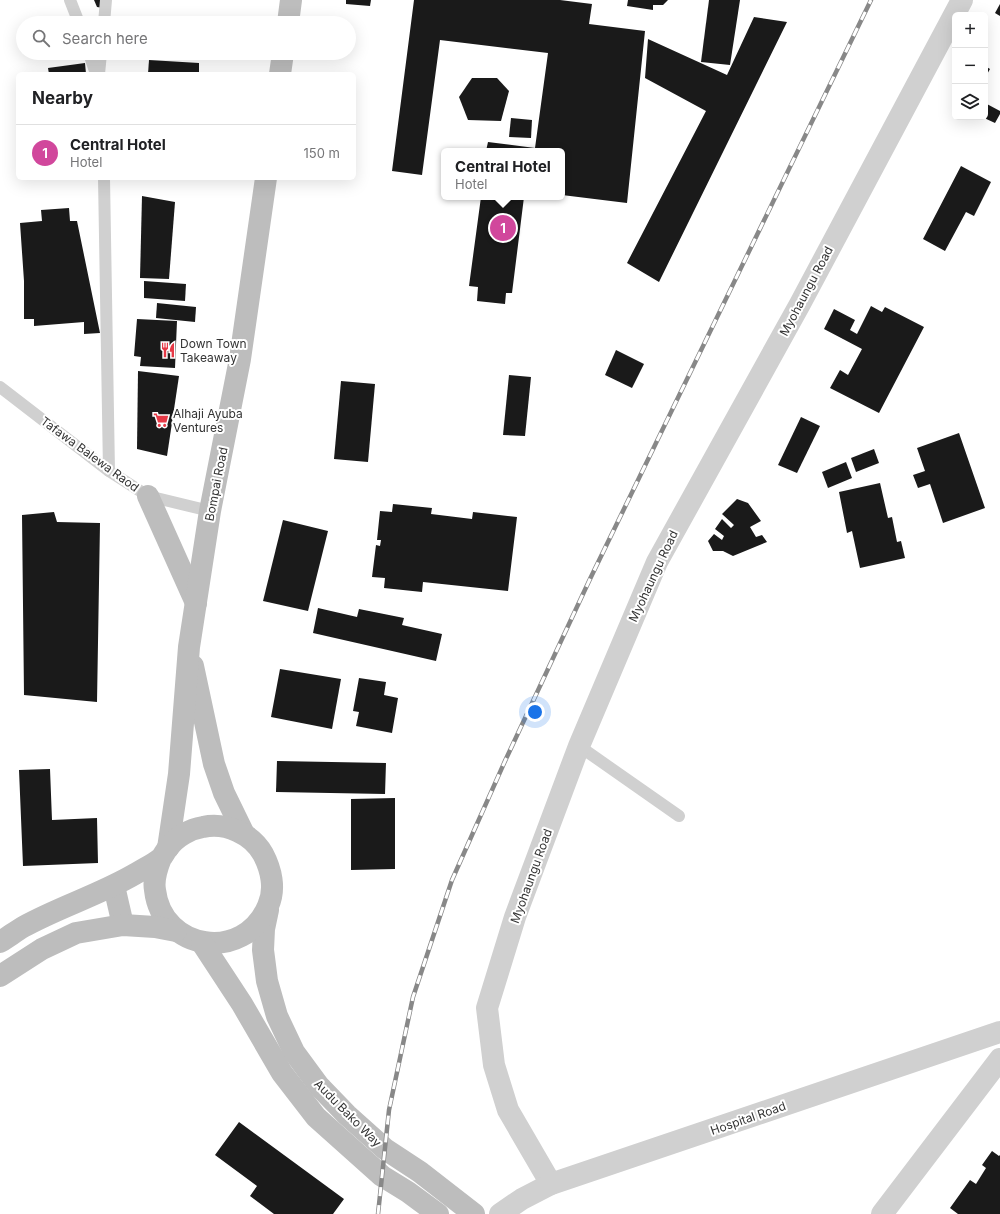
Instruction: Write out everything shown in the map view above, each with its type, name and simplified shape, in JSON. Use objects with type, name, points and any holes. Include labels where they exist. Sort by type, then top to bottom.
[{"type":"main road","points":[[289,16],[291,0]]},
{"type":"main road","points":[[280,72],[283,60]]},
{"type":"main road","name":"Bompai Road","points":[[164,853],[179,774],[189,647],[210,511],[240,360],[266,180]]},
{"type":"main road","points":[[148,496],[196,603]]},
{"type":"main road","points":[[189,647],[214,764],[224,793],[244,834]]},
{"type":"main road","points":[[0,942],[23,927],[114,886],[164,853],[184,834],[204,826],[225,826],[244,834],[259,847],[269,865],[272,885],[269,905],[261,919],[250,931],[235,940],[218,944],[202,943],[176,931],[155,927],[123,925],[76,933],[42,949],[0,976]]},
{"type":"main road","points":[[164,853],[156,873],[155,889],[158,905],[165,919],[176,931]]},
{"type":"main road","points":[[114,886],[123,925]]},
{"type":"main road","name":"Audu Bako Way","points":[[269,905],[264,929],[263,950],[267,981],[277,1016],[294,1052],[319,1086],[352,1120],[385,1149],[420,1172],[474,1214]]},
{"type":"main road","name":"Audu Bako Way","points":[[202,943],[242,1004],[282,1073],[316,1116],[382,1176],[408,1192],[438,1214]]},
{"type":"street","name":"Myohaungu Road","points":[[551,1184],[508,1110],[494,1065],[487,1008],[515,918],[579,746],[657,562],[800,304],[962,0]]},
{"type":"street","name":"Hospital Road","points":[[500,1214],[522,1199],[551,1184],[1000,1032]]},
{"type":"street","points":[[882,1214],[1000,1059]]},
{"type":"lane","points":[[70,0],[76,16]]},
{"type":"lane","points":[[105,16],[106,0]]},
{"type":"lane","points":[[91,60],[95,72]]},
{"type":"lane","points":[[99,72],[100,60]]},
{"type":"lane","points":[[104,180],[109,471]]},
{"type":"lane","name":"Tafawa Balewa Raod","points":[[0,387],[109,471],[148,496],[210,511]]},
{"type":"lane","points":[[579,746],[679,816]]},
{"type":"building","points":[[94,0],[103,0],[103,8],[97,7]]},
{"type":"building","points":[[346,0],[371,0],[370,6],[346,4]]},
{"type":"building","points":[[414,0],[560,0],[592,4],[589,24],[645,31],[627,203],[565,195],[565,148],[535,148],[548,53],[440,40],[422,175],[392,171]]},
{"type":"building","points":[[628,0],[668,0],[663,5],[653,5],[653,10],[627,6]]},
{"type":"building","points":[[709,0],[740,0],[730,65],[701,62]]},
{"type":"building","points":[[1000,4],[1000,16],[995,13]]},
{"type":"building","points":[[754,17],[787,22],[659,282],[627,263],[706,111],[645,78],[648,39],[727,75]]},
{"type":"building","points":[[149,60],[199,63],[199,72],[148,72]]},
{"type":"building","points":[[85,63],[86,72],[49,72],[48,68]]},
{"type":"building","points":[[472,78],[497,78],[509,91],[501,121],[468,120],[459,97]]},
{"type":"building","points":[[988,105],[1000,111],[995,123],[988,120]]},
{"type":"building","points":[[511,118],[532,120],[531,138],[509,137]]},
{"type":"building","points":[[488,142],[535,148],[487,148]]},
{"type":"building","points":[[961,166],[991,182],[974,216],[966,212],[945,251],[923,239]]},
{"type":"building","points":[[142,196],[175,202],[169,279],[140,278]]},
{"type":"building","points":[[481,200],[524,200],[512,293],[506,293],[505,304],[477,301],[478,287],[469,286]]},
{"type":"building","points":[[69,208],[70,221],[77,221],[100,333],[84,334],[84,322],[34,326],[34,319],[24,319],[24,281],[20,223],[42,221],[41,210]]},
{"type":"building","points":[[144,281],[186,284],[185,301],[144,298]]},
{"type":"building","points":[[157,303],[196,307],[195,322],[156,318]]},
{"type":"building","points":[[871,306],[882,312],[885,307],[924,327],[879,413],[830,388],[840,370],[848,375],[862,349],[824,329],[834,309],[855,320],[850,330],[857,334]]},
{"type":"building","points":[[137,319],[177,321],[175,368],[140,366],[141,357],[134,356]]},
{"type":"building","points":[[616,350],[644,364],[632,388],[605,375]]},
{"type":"building","points":[[138,371],[179,376],[167,456],[137,449]]},
{"type":"building","points":[[509,375],[531,377],[525,436],[503,435]]},
{"type":"building","points":[[341,381],[375,384],[368,462],[334,459]]},
{"type":"building","points":[[801,417],[820,426],[797,473],[778,465]]},
{"type":"building","points":[[959,433],[985,508],[943,523],[930,484],[918,488],[913,475],[925,471],[917,448]]},
{"type":"building","points":[[874,449],[879,463],[856,472],[851,458]]},
{"type":"building","points":[[846,462],[852,478],[828,488],[822,472]]},
{"type":"building","points":[[880,483],[888,518],[892,517],[897,542],[901,541],[905,558],[860,568],[852,531],[847,533],[839,492]]},
{"type":"building","points":[[737,499],[748,503],[761,521],[750,527],[756,537],[762,535],[767,542],[733,556],[723,551],[713,551],[708,541],[714,534],[722,540],[724,536],[715,529],[722,519],[731,528],[734,525],[722,514]]},
{"type":"building","points":[[393,504],[432,508],[431,514],[472,519],[473,512],[517,517],[508,591],[423,582],[422,592],[384,588],[385,578],[372,577],[376,545],[380,546],[381,540],[377,540],[380,511],[392,512]]},
{"type":"building","points":[[54,512],[57,522],[100,523],[97,702],[24,695],[22,515]]},
{"type":"building","points":[[283,520],[328,531],[308,611],[263,601]]},
{"type":"building","points":[[318,608],[357,617],[359,609],[404,618],[402,625],[442,634],[436,661],[313,633]]},
{"type":"building","points":[[280,669],[341,679],[332,729],[271,717]]},
{"type":"building","points":[[359,678],[386,682],[384,695],[398,698],[392,733],[356,726],[359,712],[353,711]]},
{"type":"building","points":[[277,761],[386,763],[385,794],[276,792]]},
{"type":"building","points":[[50,769],[52,820],[97,818],[98,863],[23,866],[19,770]]},
{"type":"building","points":[[395,798],[395,869],[351,870],[351,799]]},
{"type":"building","points":[[239,1122],[344,1199],[333,1214],[274,1214],[250,1196],[257,1186],[215,1155]]},
{"type":"building","points":[[992,1151],[999,1156],[1000,1155],[1000,1214],[958,1214],[950,1208],[970,1180],[976,1184],[986,1168],[982,1165]]},
{"type":"railway","points":[[378,1214],[389,1110],[413,997],[452,880],[505,761],[590,579],[871,0]]},
{"type":"place","name":"Central Hotel","points":[[503,228]]},
{"type":"place","name":"Down Town Takeaway","points":[[168,350]]},
{"type":"place","name":"Alhaji Ayuba Ventures","points":[[161,420]]}]
